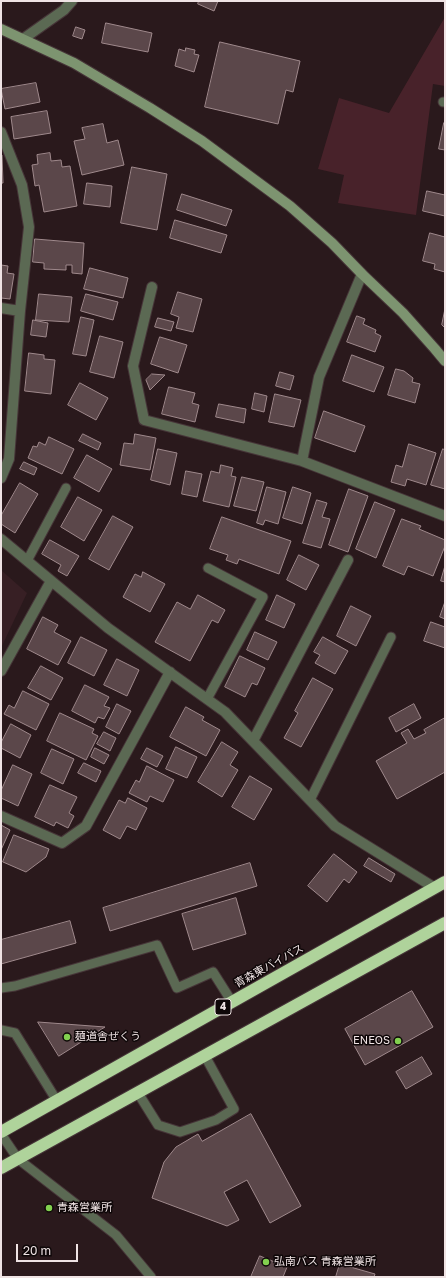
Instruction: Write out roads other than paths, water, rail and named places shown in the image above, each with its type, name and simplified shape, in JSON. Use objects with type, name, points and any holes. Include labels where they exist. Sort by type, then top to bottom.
[{"type":"highway","name":"青森東バイパス","points":[[1,1133],[440,885]]},
{"type":"highway","points":[[1,1168],[445,923]]},
{"type":"street","points":[[23,39],[64,10],[72,1]]},
{"type":"street","points":[[1,29],[74,63],[150,108],[202,141],[290,206],[332,243],[403,313],[436,348],[445,361]]},
{"type":"street","points":[[1,132],[22,185],[29,227],[20,311],[9,459],[1,478]]},
{"type":"street","points":[[302,461],[319,377],[362,274]]},
{"type":"street","points":[[152,287],[133,366],[144,420],[302,461],[445,516]]},
{"type":"street","points":[[1,308],[20,311]]},
{"type":"street","points":[[1,539],[108,628],[225,712],[335,826],[440,885]]},
{"type":"street","points":[[253,741],[348,560]]},
{"type":"street","points":[[1,671],[51,581]]},
{"type":"street","points":[[1,816],[62,843],[86,826],[170,672]]},
{"type":"lane","points":[[27,561],[66,488]]},
{"type":"lane","points":[[208,568],[263,597],[208,699]]},
{"type":"lane","points":[[310,800],[391,637]]},
{"type":"lane","points":[[1,988],[15,986],[157,945],[177,988],[213,972],[232,1002]]},
{"type":"lane","points":[[1,1030],[15,1033],[57,1101]]},
{"type":"lane","points":[[138,1093],[158,1125],[180,1132],[216,1120],[234,1109],[205,1056]]},
{"type":"lane","points":[[1,1133],[18,1159],[116,1235],[151,1277]]},
{"type":"place","name":"麺道舎ぜくう","points":[[67,1037]]},
{"type":"place","name":"ENEOS","points":[[398,1041]]},
{"type":"place","name":"青森営業所","points":[[49,1208]]},
{"type":"place","name":"弘南バス 青森営業所","points":[[266,1262]]}]
